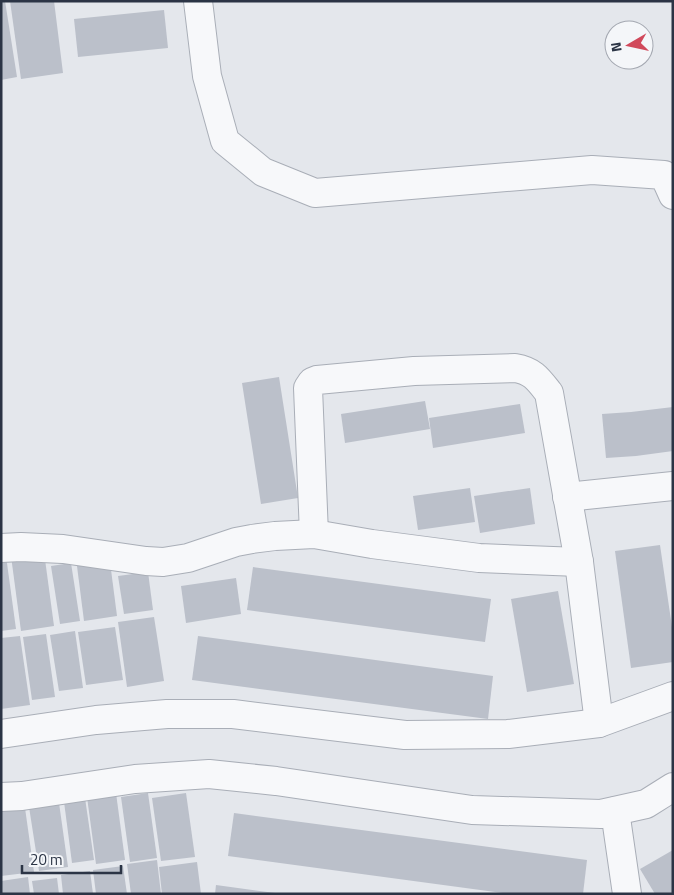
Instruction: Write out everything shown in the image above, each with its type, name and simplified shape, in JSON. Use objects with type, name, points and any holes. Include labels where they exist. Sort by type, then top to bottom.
[{"type":"street","points":[[198,1],[207,76],[225,141],[264,172],[315,193],[592,170],[664,175],[673,195]]},
{"type":"street","points":[[314,534],[308,388],[312,382],[414,371],[515,368],[532,373],[548,393],[578,562],[598,722]]},
{"type":"street","points":[[567,497],[673,486]]},
{"type":"street","points":[[1,548],[63,549],[163,562],[188,558],[228,544],[252,539],[314,534],[372,544],[479,558],[578,562]]},
{"type":"street","points":[[1,734],[96,720],[166,714],[233,714],[405,735],[508,734],[598,722],[673,696]]},
{"type":"street","points":[[1,797],[22,796],[135,779],[209,774],[276,781],[472,810],[601,814],[646,804],[673,787]]},
{"type":"street","points":[[615,811],[627,894]]},
{"type":"building","points":[[1,1],[5,1],[17,77],[1,80]]},
{"type":"building","points":[[10,1],[54,1],[63,73],[21,79]]},
{"type":"building","points":[[164,10],[168,48],[78,57],[74,19]]},
{"type":"building","points":[[279,377],[298,498],[261,504],[242,383]]},
{"type":"building","points":[[425,401],[430,429],[345,443],[341,414]]},
{"type":"building","points":[[520,404],[525,433],[433,448],[429,418]]},
{"type":"building","points":[[673,407],[673,451],[606,458],[602,414]]},
{"type":"building","points":[[470,488],[475,522],[418,530],[413,496]]},
{"type":"building","points":[[530,488],[535,524],[480,533],[474,496]]},
{"type":"building","points":[[660,545],[673,634],[673,662],[631,668],[615,551]]},
{"type":"building","points":[[44,552],[54,626],[21,631],[11,556]]},
{"type":"building","points":[[1,556],[6,556],[16,629],[1,631]]},
{"type":"building","points":[[110,562],[117,616],[84,621],[77,566]]},
{"type":"building","points":[[71,563],[80,621],[60,624],[51,566]]},
{"type":"building","points":[[253,567],[491,599],[485,642],[247,610]]},
{"type":"building","points":[[148,572],[153,610],[124,614],[118,576]]},
{"type":"building","points":[[236,578],[241,614],[186,623],[181,586]]},
{"type":"building","points":[[558,591],[574,684],[527,692],[511,599]]},
{"type":"building","points":[[154,617],[164,681],[127,687],[118,622]]},
{"type":"building","points":[[115,627],[123,680],[86,685],[78,632]]},
{"type":"building","points":[[75,631],[83,688],[59,691],[50,635]]},
{"type":"building","points":[[46,634],[55,697],[32,700],[23,637]]},
{"type":"building","points":[[20,636],[30,705],[1,709],[1,638]]},
{"type":"building","points":[[198,636],[493,676],[488,719],[192,680]]},
{"type":"building","points":[[84,791],[94,860],[72,863],[63,794]]},
{"type":"building","points":[[116,793],[125,860],[96,864],[87,797]]},
{"type":"building","points":[[148,793],[157,858],[130,862],[121,797]]},
{"type":"building","points":[[186,793],[195,857],[161,861],[152,798]]},
{"type":"building","points":[[59,803],[68,867],[39,871],[29,807]]},
{"type":"building","points":[[25,808],[34,872],[1,876],[1,811]]},
{"type":"building","points":[[234,813],[587,860],[583,894],[510,894],[228,856]]},
{"type":"building","points":[[673,850],[673,894],[655,894],[640,869]]},
{"type":"building","points":[[157,860],[161,894],[131,894],[127,864]]},
{"type":"building","points":[[197,862],[201,894],[162,894],[159,867]]},
{"type":"building","points":[[123,866],[127,894],[96,894],[93,870]]},
{"type":"building","points":[[90,871],[93,894],[63,894],[61,875]]},
{"type":"building","points":[[28,877],[30,894],[2,894],[1,881]]},
{"type":"building","points":[[57,878],[59,894],[34,894],[32,881]]},
{"type":"building","points":[[216,885],[275,893],[275,894],[215,894]]}]
